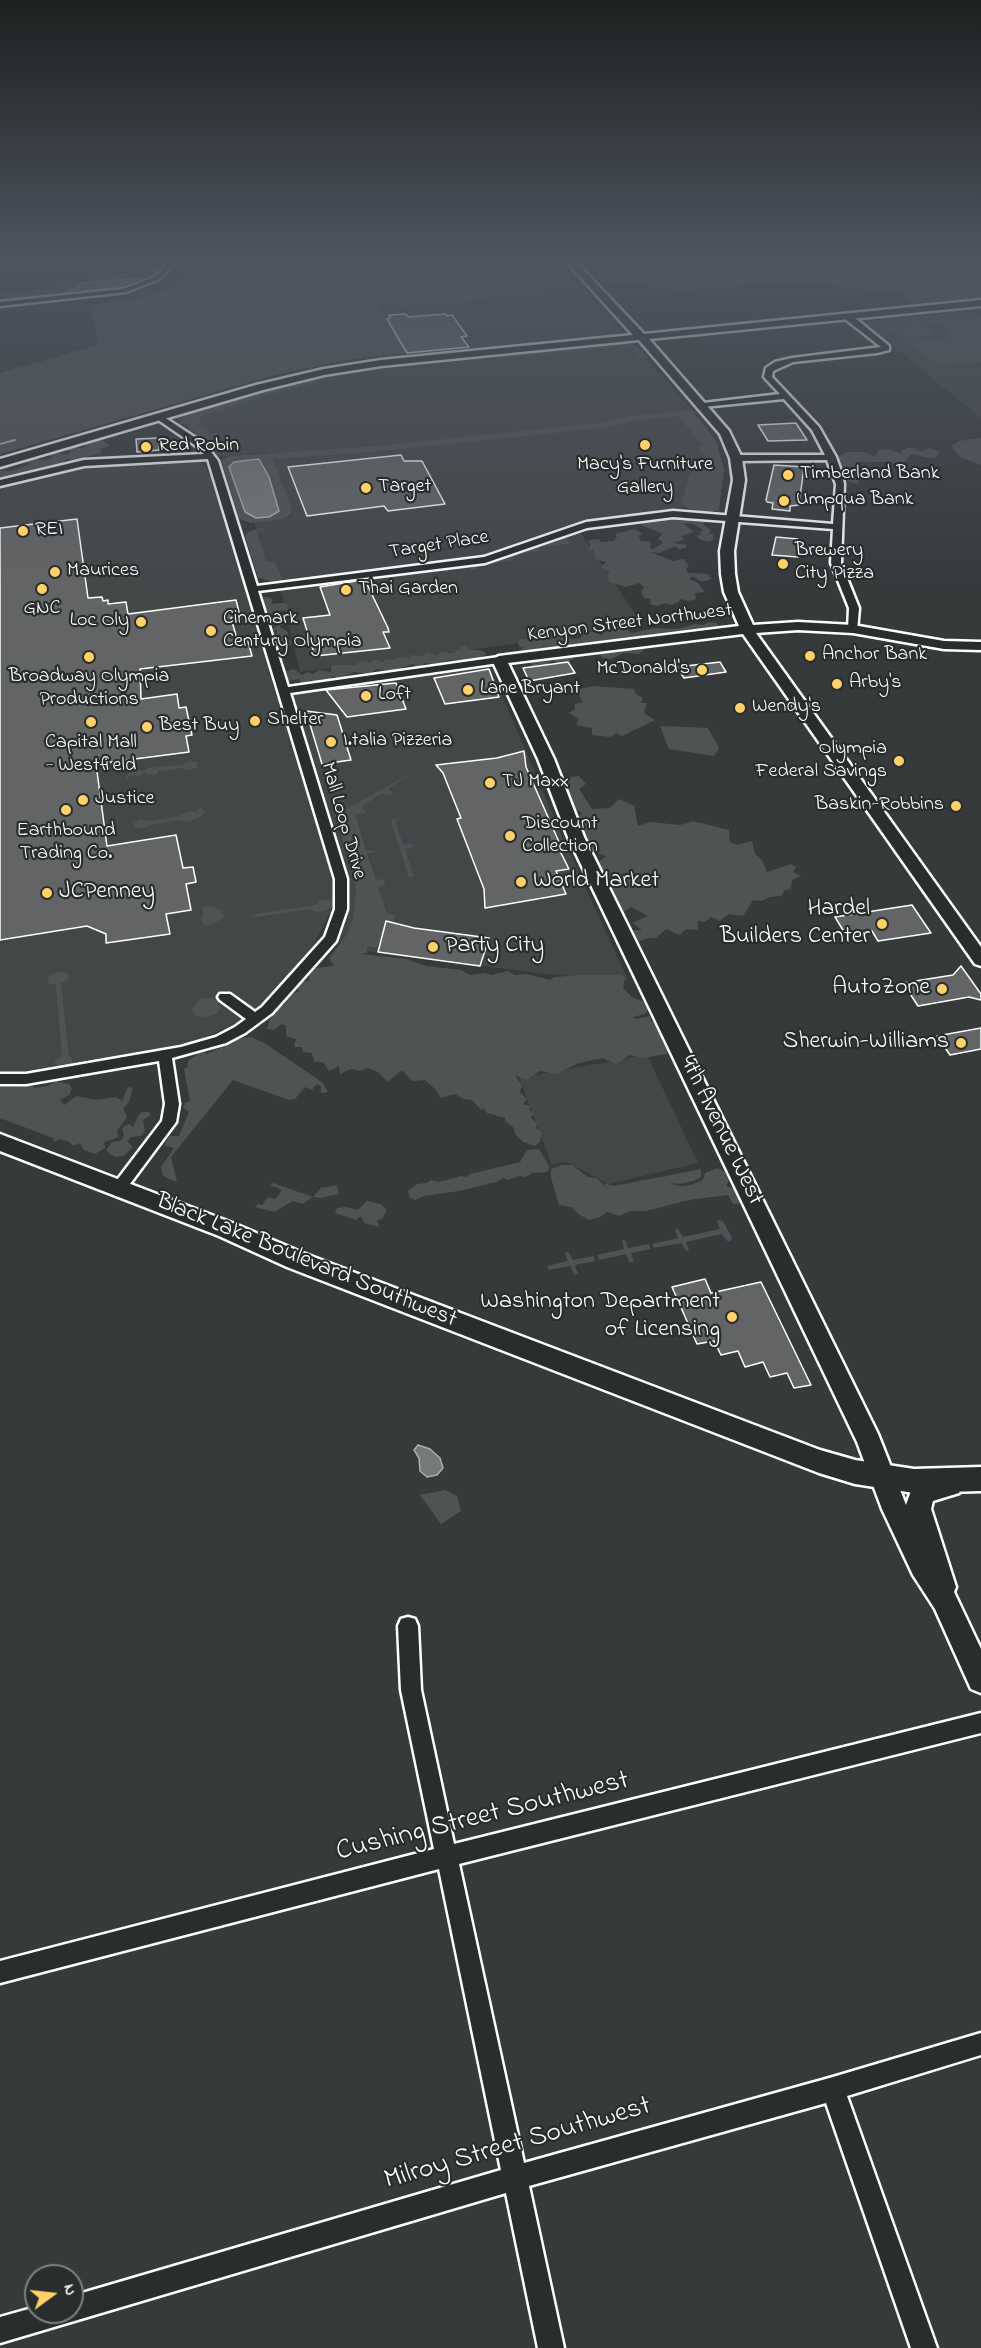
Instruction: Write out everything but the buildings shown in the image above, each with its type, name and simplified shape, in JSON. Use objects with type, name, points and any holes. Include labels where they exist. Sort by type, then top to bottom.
[{"type":"main road","points":[[0,463],[260,387],[334,371]]},
{"type":"main road","points":[[671,371],[701,403],[724,433],[736,458],[739,480],[727,551],[728,574],[731,592],[752,639],[981,960]]},
{"type":"main road","name":"Kenyon Street Northwest","points":[[500,660],[798,626],[853,629],[924,643],[981,646]]},
{"type":"main road","name":"4th Avenue West","points":[[500,660],[546,759],[576,837],[732,1154],[884,1478],[895,1509],[922,1566],[944,1600],[981,1678]]},
{"type":"main road","name":"Black Lake Boulevard Southwest","points":[[0,1142],[227,1230],[306,1264],[819,1461],[884,1478],[914,1482],[973,1480]]},
{"type":"main road","name":"4th Avenue West","points":[[944,1600],[941,1578],[918,1516],[918,1502],[925,1492],[973,1480]]},
{"type":"street","points":[[769,371],[768,377],[816,429],[832,457],[840,484],[836,527],[836,563],[854,608],[853,629]]},
{"type":"street","points":[[701,403],[783,394]]},
{"type":"street","points":[[158,417],[196,441],[211,456]]},
{"type":"street","points":[[178,458],[190,451],[196,441]]},
{"type":"street","points":[[0,483],[74,465],[211,456]]},
{"type":"street","name":"Mall Loop Drive","points":[[0,1079],[26,1079],[165,1055],[221,1040],[256,1019],[278,999],[331,938],[341,909],[341,879],[211,456]]},
{"type":"street","points":[[736,458],[832,457]]},
{"type":"street","points":[[178,458],[202,460],[216,467]]},
{"type":"street","name":"Target Place","points":[[253,589],[485,560],[589,525],[673,514],[836,527]]},
{"type":"street","name":"Kenyon Street Northwest","points":[[284,691],[500,660]]},
{"type":"street","points":[[225,997],[256,1019]]},
{"type":"street","points":[[119,1188],[169,1122],[172,1104],[165,1055]]},
{"type":"street","points":[[408,1626],[411,1690],[551,2348]]},
{"type":"street","name":"Cushing Street Southwest","points":[[0,1972],[981,1723]]},
{"type":"street","name":"Milroy Street Southwest","points":[[84,2305],[514,2178],[833,2089],[981,2044]]},
{"type":"street","points":[[833,2089],[924,2348]]},
{"type":"street","points":[[0,2330],[24,2323]]},
{"type":"shaded area","points":[[8,371],[296,371],[0,454],[0,373]]},
{"type":"shaded area","points":[[356,371],[657,371],[692,410],[631,416],[598,423],[681,415],[710,449],[692,506],[575,525],[644,627],[300,672],[278,579],[263,562],[254,521],[292,516],[268,457],[269,452],[219,457],[206,439],[177,420],[179,416],[284,385]]},
{"type":"shaded area","points":[[923,371],[981,371],[981,418]]},
{"type":"shaded area","points":[[320,379],[309,382],[326,381],[285,390],[200,416],[200,421],[208,431],[202,432],[216,433],[219,445],[205,443],[206,439],[196,435],[194,431],[189,431],[190,424],[174,424],[181,422],[185,416],[179,416],[218,404],[218,402],[227,400],[233,403],[236,399],[233,398],[248,393],[281,384]]},
{"type":"shaded area","points":[[692,410],[716,441],[724,470],[719,510],[710,512],[689,509],[683,505],[682,501],[690,474],[708,460],[698,448],[704,446],[678,416],[601,428],[382,451],[273,459],[292,510],[290,515],[281,519],[251,523],[239,519],[221,460],[230,456],[379,446],[597,423],[631,416]]},
{"type":"shaded area","points":[[100,438],[110,446],[99,449],[101,453],[77,459],[79,462],[71,463],[70,461],[73,460],[66,459],[62,465],[44,467],[22,476],[14,473],[8,479],[0,481],[0,471],[11,471],[31,464],[23,461],[28,458],[49,459],[53,457],[46,454],[51,451],[67,455],[72,451],[67,451],[66,446],[73,444],[81,449],[87,445],[83,442]]},
{"type":"shaded area","points":[[981,438],[981,465],[960,457],[952,446],[959,441]]},
{"type":"shaded area","points":[[912,447],[921,452],[929,448],[939,452],[936,457],[929,458],[911,454],[904,463],[897,464],[859,462],[857,464],[859,468],[867,473],[863,476],[864,479],[858,481],[859,484],[842,480],[853,478],[850,473],[842,471],[834,460],[846,452],[865,452],[875,457],[878,450],[888,449],[901,454],[902,450]]},
{"type":"shaded area","points":[[259,459],[269,477],[279,511],[269,517],[256,518],[245,512],[229,467],[234,462]]},
{"type":"shaded area","points":[[201,461],[211,478],[223,514],[276,696],[490,667],[558,827],[628,980],[545,974],[343,948],[329,914],[313,946],[270,997],[242,1020],[228,1027],[202,1039],[171,1046],[16,1073],[0,1072],[0,488],[93,466]]},
{"type":"shaded area","points":[[680,518],[705,522],[703,525],[711,530],[709,533],[714,535],[713,540],[707,542],[700,539],[697,536],[702,534],[699,532],[703,531],[702,529],[693,524],[683,523],[694,532],[681,536],[685,539],[674,543],[687,545],[686,548],[679,549],[675,546],[659,553],[650,552],[673,561],[683,559],[689,565],[686,570],[689,573],[708,574],[711,579],[701,582],[693,576],[689,579],[698,583],[705,592],[695,593],[696,599],[688,601],[680,599],[672,605],[650,604],[651,599],[644,598],[641,592],[644,587],[639,583],[626,587],[610,582],[607,577],[609,572],[601,567],[606,562],[594,559],[596,556],[593,554],[594,551],[588,549],[591,544],[587,542],[590,540],[614,541],[617,537],[615,534],[634,529],[643,534],[638,536],[641,541],[651,542],[650,548],[653,549],[663,543],[658,538],[663,534],[641,525],[649,520],[662,522]]},
{"type":"shaded area","points":[[265,529],[257,531],[266,562],[275,562],[282,579],[280,580],[271,581],[258,578],[245,536],[248,532]]},
{"type":"shaded area","points":[[568,535],[572,536],[566,537],[571,546],[567,544],[539,547],[539,551],[520,554],[512,560],[476,566],[477,569],[469,570],[474,565],[493,561]]},
{"type":"shaded area","points":[[259,598],[273,599],[271,604],[284,603],[289,606],[287,610],[277,612],[286,618],[283,620],[286,621],[284,625],[280,627],[288,632],[287,638],[292,642],[290,646],[278,649],[268,647],[272,639],[282,637],[276,635],[277,630],[271,630],[278,625],[274,620],[265,615],[267,613],[258,610]]},
{"type":"shaded area","points":[[709,622],[721,627],[612,648],[620,650],[639,644],[646,647],[640,654],[623,653],[611,659],[603,658],[591,646],[568,655],[574,658],[563,665],[551,660],[546,668],[532,666],[527,659],[531,654],[522,652],[523,647],[519,647],[518,642],[520,639],[537,640],[561,634],[568,635],[571,639],[582,638],[580,635],[586,632],[595,632],[602,636],[603,631],[625,628],[632,633],[654,628],[677,629]]},
{"type":"shaded area","points":[[465,645],[469,649],[484,651],[486,654],[477,661],[449,660],[434,665],[426,663],[418,668],[413,664],[391,671],[377,669],[369,674],[355,672],[340,678],[333,676],[329,680],[322,679],[314,683],[311,680],[306,685],[302,684],[299,679],[289,681],[283,676],[284,672],[294,669],[302,675],[308,672],[313,674],[319,670],[331,672],[331,667],[355,665],[361,661],[370,663],[375,659],[383,662],[385,659],[409,658],[412,655],[423,656],[427,653],[437,655],[441,652],[451,653],[460,650]]},
{"type":"shaded area","points":[[593,686],[634,689],[637,695],[643,698],[641,703],[647,703],[644,713],[655,720],[622,736],[616,733],[610,737],[592,735],[592,728],[576,725],[579,719],[569,713],[575,709],[575,704],[583,702],[576,690]]},
{"type":"shaded area","points":[[660,726],[708,728],[719,748],[714,756],[669,749]]},
{"type":"shaded area","points":[[189,761],[198,762],[196,764],[199,767],[189,770],[182,768],[158,771],[157,774],[152,775],[144,773],[140,776],[131,775],[126,780],[125,778],[129,773],[135,772],[135,769],[144,771],[148,768],[182,765]]},
{"type":"shaded area","points":[[413,772],[388,789],[394,794],[389,796],[382,793],[361,807],[366,813],[355,814],[366,850],[377,851],[367,854],[376,880],[383,879],[386,883],[378,887],[387,914],[396,915],[393,923],[386,921],[377,948],[367,946],[367,953],[361,954],[406,959],[426,966],[461,970],[470,975],[484,973],[491,975],[508,971],[515,975],[526,974],[550,980],[555,977],[578,975],[621,975],[625,979],[623,988],[632,997],[651,1005],[645,1014],[633,1017],[636,1019],[650,1016],[651,1021],[661,1026],[666,1032],[663,1042],[670,1044],[667,1054],[642,1058],[630,1055],[616,1064],[603,1058],[579,1063],[556,1074],[540,1071],[527,1079],[515,1076],[522,1085],[520,1092],[527,1099],[523,1104],[531,1106],[529,1110],[534,1113],[531,1118],[537,1123],[536,1128],[542,1133],[540,1142],[535,1146],[523,1142],[505,1118],[487,1113],[483,1108],[481,1110],[472,1100],[455,1094],[441,1098],[425,1080],[412,1081],[402,1070],[388,1082],[378,1072],[368,1068],[359,1071],[351,1069],[340,1074],[339,1066],[329,1071],[323,1062],[314,1062],[312,1053],[303,1052],[302,1047],[294,1047],[296,1039],[286,1036],[286,1026],[282,1024],[274,1030],[267,1029],[270,1019],[278,1008],[285,1004],[290,995],[299,991],[297,988],[302,982],[310,981],[309,976],[316,968],[334,966],[329,958],[346,936],[353,918],[355,879],[335,815]]},
{"type":"shaded area","points":[[579,776],[586,784],[579,789],[592,809],[610,808],[619,799],[634,806],[638,826],[650,822],[680,825],[693,821],[729,830],[730,842],[737,845],[752,841],[755,854],[762,860],[767,872],[791,864],[796,867],[793,872],[801,876],[792,880],[791,889],[785,890],[781,896],[769,897],[762,901],[753,900],[743,916],[729,914],[720,921],[711,917],[705,922],[698,921],[698,930],[686,929],[680,935],[666,929],[656,938],[648,938],[635,943],[628,931],[642,930],[632,923],[648,916],[631,907],[623,912],[611,901],[615,893],[607,887],[609,875],[598,873],[595,864],[606,856],[586,849],[582,839],[585,834],[574,821],[582,813],[573,808],[574,802],[562,796],[566,789],[560,785],[562,778]]},
{"type":"shaded area","points":[[201,808],[205,811],[203,815],[189,822],[178,820],[144,828],[136,828],[133,824],[140,819],[150,821],[176,817],[191,811],[198,813],[197,810]]},
{"type":"shaded area","points":[[404,818],[395,820],[403,845],[412,844],[414,847],[405,849],[413,875],[424,874],[409,877],[391,822],[393,819]]},
{"type":"shaded area","points":[[333,899],[335,903],[330,909],[316,912],[310,909],[250,918],[255,914],[316,905],[320,900]]},
{"type":"shaded area","points":[[210,906],[222,910],[224,918],[208,926],[203,924],[201,917],[202,908]]},
{"type":"shaded area","points":[[58,971],[67,973],[69,976],[61,983],[69,1056],[72,1059],[72,1065],[66,1068],[59,1068],[54,1062],[62,1056],[56,985],[47,983],[49,976]]},
{"type":"shaded area","points":[[212,998],[219,1001],[218,1005],[221,1008],[217,1013],[207,1017],[195,1016],[192,1009],[194,1005],[200,999]]},
{"type":"shaded area","points":[[251,1037],[264,1043],[322,1082],[328,1092],[321,1093],[321,1086],[317,1084],[312,1090],[305,1087],[295,1099],[289,1100],[233,1080],[171,1157],[177,1182],[167,1178],[163,1175],[161,1167],[174,1148],[164,1145],[170,1136],[179,1136],[189,1112],[183,1108],[185,1103],[190,1101],[184,1069],[189,1060],[202,1052],[207,1054],[242,1038]]},
{"type":"shaded area","points":[[647,1055],[698,1163],[608,1184],[567,1162],[552,1165],[519,1078]]},
{"type":"shaded area","points":[[56,1081],[69,1084],[72,1089],[69,1095],[60,1100],[65,1105],[76,1096],[96,1100],[116,1097],[122,1101],[128,1087],[133,1088],[129,1102],[123,1109],[127,1117],[117,1131],[118,1137],[104,1142],[105,1148],[95,1154],[84,1150],[80,1143],[73,1146],[60,1139],[54,1142],[53,1138],[0,1118],[0,1087],[33,1086],[35,1088],[48,1086]]},
{"type":"shaded area","points":[[142,1112],[149,1112],[151,1115],[143,1120],[145,1131],[141,1136],[131,1137],[127,1141],[133,1147],[125,1155],[117,1157],[111,1155],[106,1150],[112,1142],[120,1141],[124,1136],[122,1128],[129,1124],[133,1127]]},
{"type":"shaded area","points":[[539,1149],[549,1166],[548,1172],[533,1173],[525,1177],[518,1176],[508,1180],[503,1178],[496,1182],[424,1196],[415,1200],[410,1198],[408,1191],[417,1184],[431,1180],[439,1182],[461,1176],[466,1177],[470,1174],[520,1162],[527,1150]]},
{"type":"shaded area","points":[[561,1165],[572,1165],[588,1177],[597,1178],[610,1192],[603,1183],[614,1186],[701,1169],[701,1177],[693,1181],[680,1184],[668,1183],[680,1186],[691,1185],[703,1180],[705,1173],[718,1168],[725,1172],[729,1180],[726,1186],[733,1188],[740,1197],[739,1204],[733,1204],[728,1195],[689,1200],[646,1211],[630,1211],[619,1216],[607,1212],[589,1220],[578,1214],[572,1207],[559,1205],[551,1178],[551,1169]]},
{"type":"shaded area","points":[[273,1183],[313,1197],[303,1204],[293,1201],[274,1212],[255,1207],[258,1204],[262,1205],[268,1197],[275,1199],[282,1190],[270,1185]]},
{"type":"shaded area","points":[[337,1185],[339,1194],[321,1198],[313,1197],[321,1188]]},
{"type":"shaded area","points":[[367,1201],[381,1204],[387,1210],[382,1219],[377,1220],[379,1227],[364,1223],[361,1216],[356,1220],[335,1213],[337,1208],[346,1207],[358,1210]]},
{"type":"shaded area","points":[[717,1221],[723,1221],[732,1238],[730,1241],[727,1241],[722,1234],[686,1242],[689,1250],[686,1251],[681,1243],[654,1248],[652,1244],[678,1238],[675,1230],[677,1228],[683,1237],[720,1229]]},
{"type":"shaded area","points":[[622,1240],[625,1240],[628,1248],[649,1244],[651,1249],[631,1253],[634,1261],[632,1262],[629,1262],[626,1254],[599,1260],[597,1255],[624,1249]]},
{"type":"shaded area","points":[[568,1251],[573,1260],[594,1256],[595,1261],[575,1265],[578,1274],[575,1275],[570,1266],[549,1270],[547,1266],[568,1261],[565,1253]]},
{"type":"shaded area","points":[[418,1445],[430,1449],[440,1458],[443,1468],[437,1475],[427,1477],[420,1471],[419,1458],[414,1450]]},
{"type":"shaded area","points":[[445,1490],[457,1496],[461,1511],[441,1524],[420,1495]]},
{"type":"waterway","points":[[0,444],[15,440]]},
{"type":"place","name":"Macy's Furniture Gallery","points":[[645,445]]},
{"type":"place","name":"Red Robin","points":[[146,447]]},
{"type":"place","name":"Timberland Bank","points":[[788,475]]},
{"type":"place","name":"Target","points":[[366,488]]},
{"type":"place","name":"Umpqua Bank","points":[[784,501]]},
{"type":"place","name":"REI","points":[[23,531]]},
{"type":"place","name":"Brewery City Pizza","points":[[783,564]]},
{"type":"place","name":"Maurices","points":[[55,572]]},
{"type":"place","name":"GNC","points":[[42,589]]},
{"type":"place","name":"Thai Garden","points":[[346,590]]},
{"type":"place","name":"Loc Oly","points":[[141,622]]},
{"type":"place","name":"Cinemark Century Olympia","points":[[211,631]]},
{"type":"place","name":"Anchor Bank","points":[[810,656]]},
{"type":"place","name":"Broadway Olympia Productions","points":[[89,657]]},
{"type":"place","name":"McDonald's","points":[[702,670]]},
{"type":"place","name":"Arby's","points":[[837,684]]},
{"type":"place","name":"Lane Bryant","points":[[468,690]]},
{"type":"place","name":"Loft","points":[[366,696]]},
{"type":"place","name":"Wendy's","points":[[740,708]]},
{"type":"place","name":"Shelter","points":[[255,721]]},
{"type":"place","name":"Capital Mall - Westfield","points":[[91,722]]},
{"type":"place","name":"Best Buy","points":[[147,727]]},
{"type":"place","name":"I.talia Pizzeria","points":[[331,742]]},
{"type":"place","name":"Olympia Federal Savings","points":[[899,761]]},
{"type":"place","name":"TJ Maxx","points":[[490,783]]},
{"type":"place","name":"Justice","points":[[83,800]]},
{"type":"place","name":"Baskin-Robbins","points":[[956,806]]},
{"type":"place","name":"Earthbound Trading Co.","points":[[66,810]]},
{"type":"place","name":"Discount Collection","points":[[510,836]]},
{"type":"place","name":"World Market","points":[[521,882]]},
{"type":"place","name":"JCPenney","points":[[47,893]]},
{"type":"place","name":"Hardel Builders Center","points":[[882,924]]},
{"type":"place","name":"Party City","points":[[433,947]]},
{"type":"place","name":"AutoZone","points":[[942,989]]},
{"type":"place","name":"Sherwin-Williams","points":[[961,1043]]},
{"type":"place","name":"Washington Department of Licensing","points":[[732,1317]]}]
